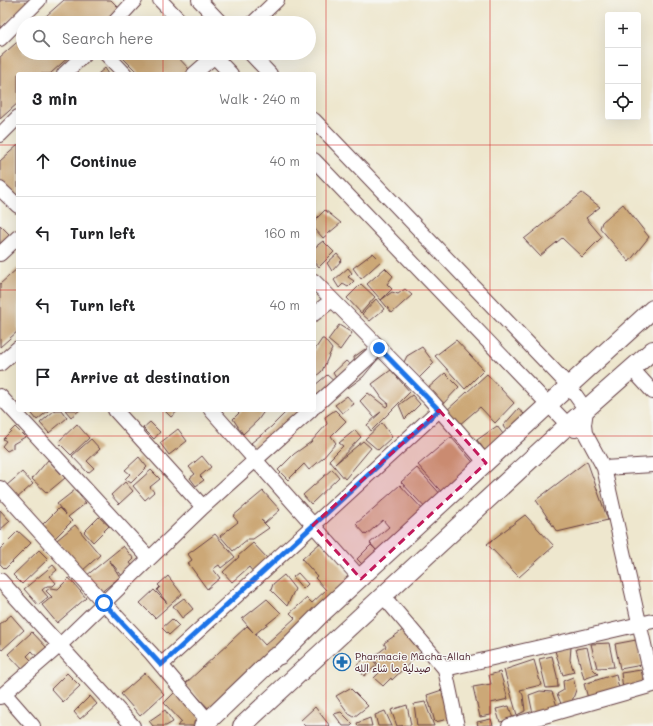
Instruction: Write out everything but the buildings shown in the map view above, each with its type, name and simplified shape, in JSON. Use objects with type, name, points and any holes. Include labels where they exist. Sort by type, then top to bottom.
[{"type":"street","points":[[23,16],[39,0]]},
{"type":"street","points":[[120,16],[135,0]]},
{"type":"street","points":[[160,0],[175,16]]},
{"type":"street","points":[[199,0],[214,16]]},
{"type":"street","points":[[260,16],[277,0]]},
{"type":"street","points":[[0,39],[16,23]]},
{"type":"street","points":[[66,72],[79,60]]},
{"type":"street","points":[[112,60],[123,72]]},
{"type":"street","points":[[196,72],[208,60]]},
{"type":"street","points":[[219,60],[229,72]]},
{"type":"street","points":[[257,60],[268,72]]},
{"type":"street","points":[[0,135],[16,119]]},
{"type":"street","points":[[316,122],[569,386],[586,410],[584,429],[586,436],[604,468],[653,684],[509,726]]},
{"type":"street","points":[[316,162],[568,425],[577,432],[586,436]]},
{"type":"street","points":[[0,190],[16,204]]},
{"type":"street","points":[[0,254],[16,239]]},
{"type":"street","points":[[316,283],[439,410],[486,463]]},
{"type":"street","points":[[316,312],[332,300]]},
{"type":"street","points":[[0,488],[161,665],[205,723],[653,309]]},
{"type":"street","points":[[316,405],[379,348]]},
{"type":"street","points":[[0,364],[16,350]]},
{"type":"street","points":[[247,724],[568,425],[653,350]]},
{"type":"street","points":[[632,369],[653,392]]},
{"type":"street","points":[[0,396],[149,558]]},
{"type":"street","points":[[161,665],[439,410]]},
{"type":"street","points":[[117,412],[203,507]]},
{"type":"street","points":[[213,412],[361,579]]},
{"type":"street","points":[[34,726],[3,695],[59,646],[203,507],[309,412]]},
{"type":"street","points":[[604,468],[651,464]]},
{"type":"street","points":[[0,580],[133,726]]},
{"type":"street","points":[[384,597],[445,669],[457,726]]},
{"type":"street","points":[[445,669],[653,621]]},
{"type":"highlighted area","points":[[439,410],[486,463],[361,579],[313,525]]},
{"type":"place","name":"Pharmacie Macha-Allah صيدلية ما شاء الله","points":[[342,662]]},
{"type":"route","points":[[104,603],[161,665],[439,410],[379,348]]}]
